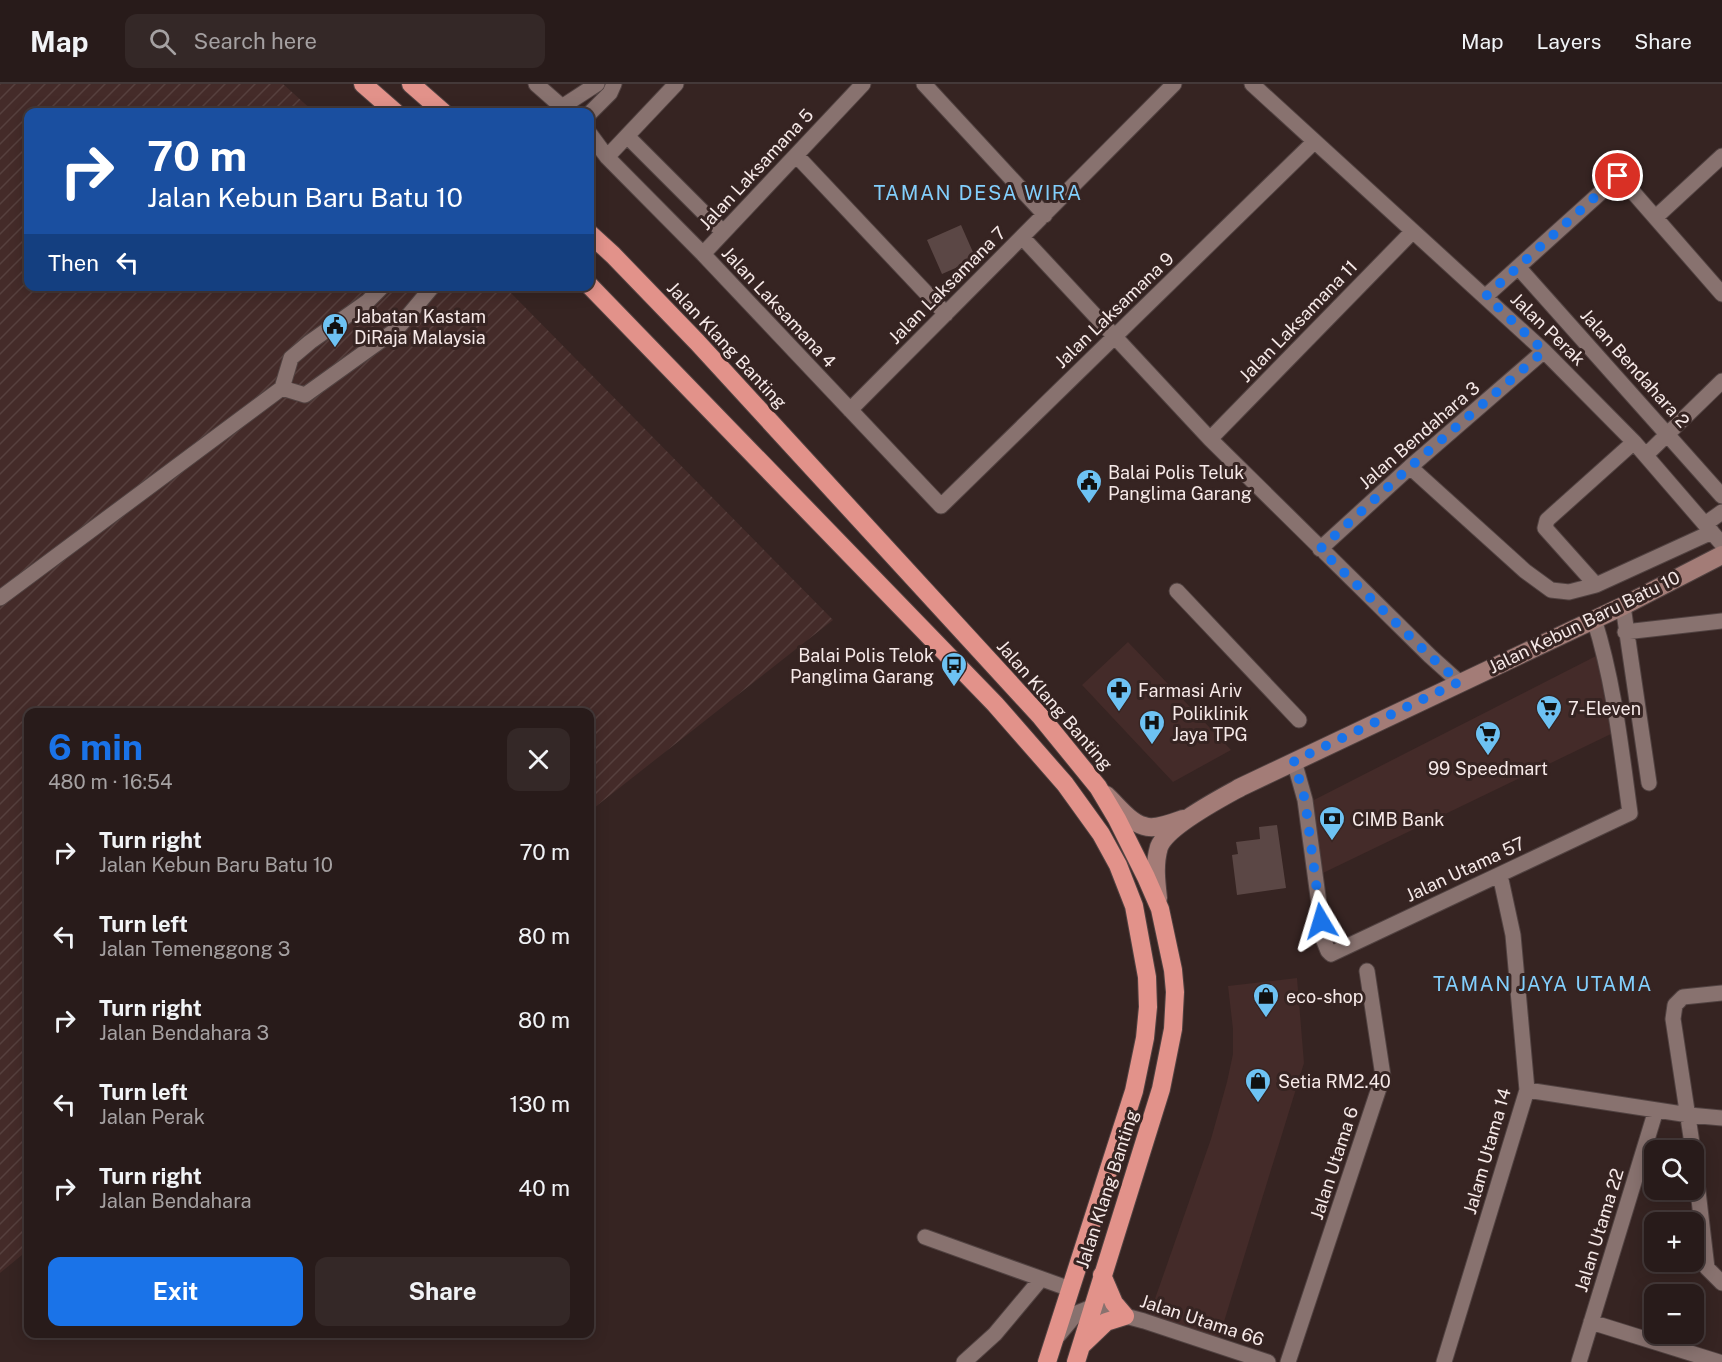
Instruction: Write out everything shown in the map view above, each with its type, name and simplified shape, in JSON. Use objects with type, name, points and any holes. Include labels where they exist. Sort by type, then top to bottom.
[{"type":"highway","points":[[363,84],[390,108]]},
{"type":"highway","points":[[411,84],[438,108]]},
{"type":"highway","points":[[594,233],[613,255]]},
{"type":"highway","name":"Jalan Klang Banting","points":[[594,238],[697,342],[1041,717],[1098,787],[1137,856],[1160,909],[1173,970],[1175,992],[1172,1037],[1161,1089],[1078,1355]]},
{"type":"highway","name":"Jalan Klang Banting","points":[[594,290],[995,704],[1072,793],[1101,834],[1118,865],[1134,906],[1147,977],[1148,1006],[1145,1038],[1134,1091],[1050,1353]]},
{"type":"highway","points":[[1078,1355],[1106,1322],[1125,1316],[1114,1303],[1102,1275]]},
{"type":"street","points":[[536,84],[555,108]]},
{"type":"street","points":[[560,108],[597,84]]},
{"type":"street","points":[[594,109],[610,93],[614,84]]},
{"type":"street","points":[[608,157],[676,84]]},
{"type":"street","name":"Jalan Laksamana 5","points":[[703,254],[863,84]]},
{"type":"street","points":[[924,84],[1045,214]]},
{"type":"street","name":"Jalan Laksamana 7","points":[[850,410],[1174,84]]},
{"type":"street","name":"Jalan Perak","points":[[1252,84],[1544,351],[1634,442],[1713,533]]},
{"type":"street","name":"Jalan Laksamana 4","points":[[627,136],[723,232]]},
{"type":"street","name":"Jalan Laksamana 4","points":[[594,139],[608,157],[941,506]]},
{"type":"street","name":"Jalan Laksamana 9","points":[[941,506],[1314,142]]},
{"type":"street","points":[[796,155],[946,314]]},
{"type":"street","points":[[1656,217],[1722,156]]},
{"type":"street","points":[[1486,296],[1618,176],[1722,294]]},
{"type":"street","name":"Jalan Laksamana 11","points":[[1210,439],[1413,231]]},
{"type":"street","points":[[1022,237],[1210,439],[1320,549],[1459,682]]},
{"type":"street","name":"Jalan Bendahara 2","points":[[1518,267],[1722,496]]},
{"type":"street","points":[[0,598],[282,388],[291,358],[368,301],[378,291]]},
{"type":"street","points":[[282,388],[305,394],[397,329],[429,291]]},
{"type":"street","name":"Jalan Bendahara 3","points":[[1320,549],[1410,467],[1544,351]]},
{"type":"street","points":[[1646,455],[1722,381]]},
{"type":"street","points":[[1596,585],[1545,528],[1547,520],[1634,442]]},
{"type":"street","points":[[1410,467],[1525,571],[1551,590],[1569,592],[1596,585],[1713,533],[1722,512]]},
{"type":"street","name":"Jalan Kebun Baru Batu 10","points":[[1189,817],[1241,787],[1623,606],[1722,555]]},
{"type":"street","points":[[1177,591],[1299,720]]},
{"type":"street","points":[[1623,606],[1625,633],[1649,783]]},
{"type":"street","name":"Jalan Utama 57","points":[[1294,761],[1305,800],[1324,941],[1331,954],[1630,813],[1604,648],[1594,619]]},
{"type":"street","points":[[1625,633],[1722,621]]},
{"type":"street","points":[[1098,787],[1130,818],[1145,827],[1162,825],[1189,817]]},
{"type":"street","points":[[1160,909],[1155,876],[1160,845],[1189,817]]},
{"type":"street","name":"Jalam Utama 14","points":[[1444,1362],[1527,1090],[1513,935],[1500,875]]},
{"type":"street","name":"Jalan Utama 6","points":[[1288,1362],[1383,1076],[1367,971]]},
{"type":"street","points":[[1692,1140],[1673,1019],[1675,1005],[1683,997],[1722,993]]},
{"type":"street","points":[[1527,1090],[1722,1118]]},
{"type":"street","name":"Jalan Utama 22","points":[[1579,1362],[1656,1110]]},
{"type":"street","points":[[1699,1200],[1707,1268],[1722,1283]]},
{"type":"street","points":[[925,1237],[1070,1289]]},
{"type":"street","points":[[964,1362],[995,1334],[1041,1279]]},
{"type":"street","points":[[1050,1353],[1077,1313],[1092,1307]]},
{"type":"street","name":"Jalan Utama 66","points":[[1092,1307],[1268,1362]]},
{"type":"street","points":[[1591,1322],[1719,1362]]},
{"type":"shaded area","points":[[0,84],[283,84],[310,108],[24,108],[24,291],[509,291],[833,620],[594,808],[594,708],[24,708],[24,1253],[0,1273]]},
{"type":"shaded area","points":[[1128,642],[1231,750],[1173,782],[1082,685]]},
{"type":"shaded area","points":[[1598,655],[1613,733],[1323,873],[1310,802]]},
{"type":"shaded area","points":[[1297,978],[1304,1063],[1218,1341],[1149,1316],[1211,1139],[1227,1082],[1233,1054],[1233,1029],[1228,986]]},
{"type":"building","points":[[961,225],[976,259],[942,274],[927,240]]},
{"type":"building","points":[[1277,825],[1286,888],[1237,895],[1232,855],[1238,854],[1236,842],[1260,839],[1259,827]]},
{"type":"place","name":"Jabatan Kastam DiRaja Malaysia","points":[[335,349]]},
{"type":"place","name":"Balai Polis Teluk Panglima Garang","points":[[1089,505]]},
{"type":"place","name":"Balai Polis Telok Panglima Garang","points":[[954,688]]},
{"type":"place","name":"Farmasi Ariv","points":[[1119,713]]},
{"type":"place","name":"7-Eleven","points":[[1549,731]]},
{"type":"place","name":"Poliklinik Jaya TPG","points":[[1152,746]]},
{"type":"place","name":"99 Speedmart","points":[[1488,757]]},
{"type":"place","name":"CIMB Bank","points":[[1332,842]]},
{"type":"place","name":"eco-shop","points":[[1266,1019]]},
{"type":"place","name":"Setia RM2.40","points":[[1258,1104]]},
{"type":"district","name":"TAMAN DESA WIRA","points":[[978,193]]},
{"type":"district","name":"TAMAN JAYA UTAMA","points":[[1543,984]]},
{"type":"route","points":[[1321,921],[1305,800],[1294,761],[1459,682],[1320,549],[1410,467],[1544,351],[1486,296],[1618,176]]}]
